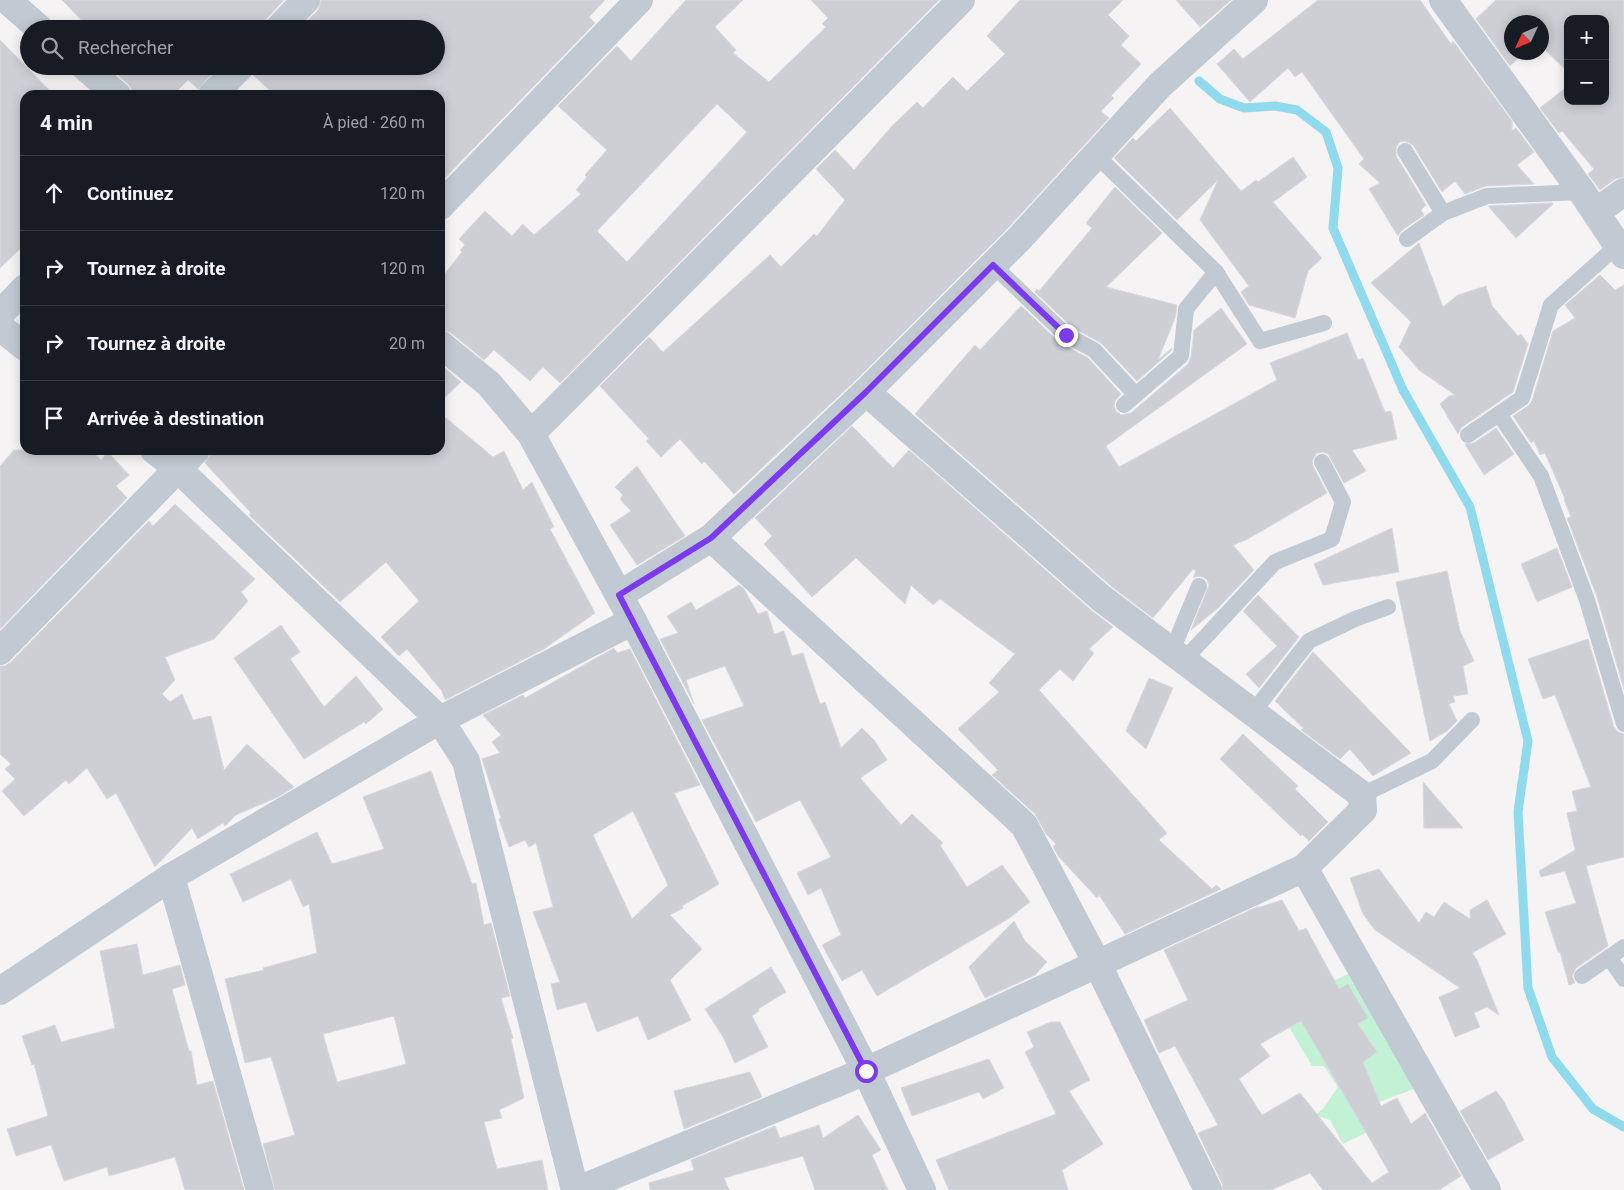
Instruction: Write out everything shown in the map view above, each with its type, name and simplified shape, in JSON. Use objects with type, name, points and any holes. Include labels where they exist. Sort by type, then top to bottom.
[{"type":"street","points":[[7,0],[30,20]]},
{"type":"street","points":[[287,20],[306,0]]},
{"type":"street","points":[[445,201],[639,0]]},
{"type":"street","points":[[531,434],[961,0]]},
{"type":"street","points":[[619,595],[711,538],[866,392],[1019,239],[1160,85],[1254,0]]},
{"type":"street","points":[[1443,0],[1589,202],[1621,250]]},
{"type":"street","points":[[94,75],[111,90]]},
{"type":"street","points":[[217,90],[232,75]]},
{"type":"street","points":[[1589,202],[1624,192]]},
{"type":"street","points":[[0,314],[20,293]]},
{"type":"street","points":[[0,328],[20,343]]},
{"type":"street","points":[[445,348],[489,384],[531,434],[633,621],[866,1071],[922,1190]]},
{"type":"street","points":[[172,455],[187,459],[440,720],[466,761],[577,1190],[866,1071],[1304,868],[1363,810],[1362,795],[1101,598],[866,392]]},
{"type":"street","points":[[0,651],[187,459]]},
{"type":"street","points":[[711,538],[1024,825],[1098,964],[1208,1190]]},
{"type":"street","points":[[0,991],[171,877],[440,720],[633,621]]},
{"type":"street","points":[[1304,868],[1487,1190]]},
{"type":"street","points":[[171,877],[260,1190]]},
{"type":"lane","points":[[1405,151],[1443,213]]},
{"type":"lane","points":[[1096,155],[1216,272],[1260,341],[1324,322]]},
{"type":"lane","points":[[1407,239],[1443,213],[1487,196],[1589,202]]},
{"type":"lane","points":[[1468,436],[1522,398],[1551,305],[1621,250]]},
{"type":"lane","points":[[993,265],[1066,335],[1094,350],[1130,400],[1181,356],[1186,308],[1216,272]]},
{"type":"lane","points":[[1499,414],[1541,476],[1586,600],[1624,724]]},
{"type":"lane","points":[[1178,656],[1275,562],[1332,539],[1343,502],[1322,462]]},
{"type":"lane","points":[[1178,656],[1199,586]]},
{"type":"lane","points":[[1253,712],[1309,641],[1356,619],[1388,607]]},
{"type":"lane","points":[[1362,795],[1432,761],[1472,720]]},
{"type":"lane","points":[[1582,976],[1624,947]]},
{"type":"lane","points":[[1609,957],[1624,979]]},
{"type":"green space","points":[[1348,974],[1416,1088],[1369,1106],[1376,1128],[1343,1144],[1330,1120],[1315,1115],[1323,1109],[1338,1087],[1324,1066],[1312,1066],[1285,1020],[1289,1001]]},
{"type":"building","points":[[62,0],[284,0],[266,20],[81,20]]},
{"type":"building","points":[[321,0],[605,0],[589,17],[595,23],[445,178],[445,90],[270,90],[253,75],[445,75],[445,20],[309,20],[318,10]]},
{"type":"building","points":[[686,0],[743,0],[715,27],[736,50],[733,53],[769,82],[826,27],[822,24],[828,18],[811,0],[939,0],[560,383],[543,367],[530,381],[494,350],[484,360],[450,332],[445,330],[445,274],[462,252],[460,250],[465,245],[459,239],[485,211],[512,236],[523,224],[534,235],[581,194],[576,190],[587,177],[585,175],[607,150],[558,106],[617,46],[631,61]],"holes":[[[717,104],[747,132],[627,262],[597,231]]]},
{"type":"building","points":[[1020,0],[1123,0],[1108,15],[1129,36],[1121,45],[1141,64],[1111,96],[1114,98],[1101,111],[1109,118],[1008,228],[855,381],[734,494],[704,461],[702,464],[680,439],[661,457],[646,441],[649,439],[600,386],[649,337],[663,352],[770,255],[781,267],[814,234],[817,236],[845,200],[816,169],[835,150],[854,170],[892,126],[917,102],[923,108],[953,77],[967,91],[1005,54],[987,36]]},
{"type":"building","points":[[1176,0],[1231,0],[1200,27]]},
{"type":"building","points":[[1318,0],[1420,0],[1451,44],[1453,41],[1512,121],[1512,131],[1516,128],[1534,152],[1517,165],[1534,184],[1486,186],[1465,194],[1455,181],[1442,192],[1413,145],[1405,141],[1400,142],[1396,147],[1396,156],[1426,205],[1421,210],[1424,215],[1401,231],[1398,236],[1369,189],[1380,183],[1359,164],[1364,159],[1302,72],[1295,77],[1288,68],[1250,102],[1217,64],[1234,49],[1243,59]]},
{"type":"building","points":[[1496,0],[1624,0],[1624,177],[1615,179],[1600,190],[1588,174],[1594,169],[1562,131],[1559,133],[1540,108],[1564,89],[1564,105],[1609,105],[1609,15],[1564,15],[1564,68],[1549,54],[1549,15],[1504,15],[1504,58],[1476,19]]},
{"type":"building","points":[[0,40],[20,60],[20,75],[34,75],[49,90],[20,90],[20,249],[0,268]]},
{"type":"building","points":[[1506,60],[1516,60],[1510,66]]},
{"type":"building","points":[[118,75],[211,75],[198,89],[188,80],[178,90],[132,90]]},
{"type":"building","points":[[1170,108],[1241,191],[1256,180],[1258,182],[1293,157],[1307,177],[1273,202],[1322,258],[1308,271],[1295,318],[1249,305],[1241,292],[1249,286],[1200,220],[1218,180],[1177,220],[1114,158],[1133,138],[1136,141]]},
{"type":"building","points":[[1115,187],[1162,233],[1106,287],[1177,305],[1175,318],[1158,360],[1172,348],[1171,351],[1137,381],[1101,343],[1072,327],[1035,292],[1037,289],[1039,291],[1092,228],[1086,223]]},
{"type":"building","points":[[1552,203],[1516,238],[1488,206]]},
{"type":"building","points":[[1419,243],[1443,307],[1458,295],[1486,286],[1492,306],[1518,336],[1521,334],[1528,344],[1513,392],[1462,427],[1458,434],[1440,404],[1449,396],[1455,395],[1419,370],[1399,347],[1411,322],[1371,283]]},
{"type":"building","points":[[1600,275],[1615,290],[1624,285],[1624,689],[1597,597],[1567,518],[1571,517],[1565,499],[1545,453],[1540,455],[1534,441],[1531,443],[1513,416],[1532,401],[1553,331],[1575,318],[1565,305]]},
{"type":"building","points":[[1021,306],[1059,342],[1088,358],[1121,394],[1115,401],[1114,406],[1121,415],[1131,413],[1188,364],[1191,357],[1194,330],[1221,308],[1247,344],[1106,446],[1119,467],[1277,380],[1270,363],[1347,333],[1358,360],[1363,358],[1385,412],[1391,411],[1397,439],[1352,450],[1366,471],[1344,483],[1328,454],[1323,452],[1317,453],[1312,461],[1313,466],[1327,493],[1246,540],[1233,545],[1254,570],[1218,608],[1191,630],[1209,585],[1203,577],[1193,578],[1196,571],[1193,569],[1153,618],[1111,586],[915,414],[975,345],[980,350]]},
{"type":"building","points":[[445,368],[461,382],[445,397]]},
{"type":"building","points":[[445,417],[493,457],[504,451],[523,490],[532,482],[554,527],[550,529],[595,613],[544,649],[445,700],[442,691],[407,649],[399,656],[381,637],[419,601],[386,562],[340,602],[249,515],[251,513],[205,463],[210,455],[445,455]]},
{"type":"building","points":[[852,426],[893,468],[909,450],[1091,610],[1113,627],[1089,649],[1094,653],[1073,681],[1060,669],[1039,690],[1167,833],[1159,840],[1212,889],[1216,885],[1221,889],[1125,934],[1099,895],[1097,898],[1059,857],[1053,847],[1056,844],[1046,834],[1035,814],[992,775],[998,770],[958,729],[999,692],[989,683],[1015,654],[940,599],[933,605],[911,585],[905,604],[856,558],[812,597],[764,544],[772,536],[755,518]]},
{"type":"building","points":[[1496,428],[1514,454],[1484,475],[1465,444],[1474,443]]},
{"type":"building","points":[[14,450],[20,450],[20,455],[96,455],[101,460],[105,455],[111,455],[129,475],[116,486],[127,498],[0,629],[0,466]]},
{"type":"building","points":[[637,466],[685,536],[637,565],[610,525],[631,511],[620,499],[623,495],[615,487]]},
{"type":"building","points":[[175,504],[255,579],[241,592],[248,601],[214,639],[165,657],[175,680],[162,694],[170,702],[182,694],[193,720],[211,716],[224,770],[247,744],[294,787],[278,797],[236,815],[225,826],[223,823],[198,839],[192,828],[155,867],[116,793],[107,799],[87,768],[69,784],[66,780],[24,816],[2,791],[15,779],[5,769],[11,764],[0,754],[0,666],[5,666],[11,662],[149,521],[153,526]]},
{"type":"building","points":[[1392,528],[1399,572],[1323,585],[1314,564]]},
{"type":"building","points":[[1557,548],[1572,587],[1537,602],[1521,564]]},
{"type":"building","points":[[1447,571],[1460,631],[1474,661],[1463,666],[1468,694],[1453,696],[1455,702],[1449,704],[1457,721],[1447,731],[1430,741],[1396,582]]},
{"type":"building","points":[[739,585],[744,589],[758,614],[767,611],[774,634],[784,631],[792,656],[803,653],[820,704],[825,702],[841,748],[862,728],[874,740],[887,760],[860,778],[901,825],[912,814],[943,843],[940,845],[967,887],[1002,865],[1030,902],[1008,919],[877,996],[862,970],[842,981],[822,945],[841,935],[821,888],[808,895],[797,873],[831,857],[800,800],[756,822],[702,720],[744,706],[725,666],[686,680],[694,704],[660,639],[678,633],[667,616],[691,602],[696,610]]},
{"type":"building","points":[[1258,595],[1299,637],[1259,688],[1246,674],[1277,646],[1243,611]]},
{"type":"building","points":[[281,625],[300,652],[290,659],[324,707],[356,676],[383,709],[366,724],[364,722],[304,759],[234,658]]},
{"type":"building","points":[[1588,639],[1614,727],[1618,732],[1624,734],[1624,857],[1586,866],[1608,946],[1576,968],[1572,976],[1575,983],[1569,985],[1560,952],[1558,952],[1545,912],[1576,903],[1565,871],[1541,877],[1539,871],[1575,850],[1567,813],[1577,811],[1572,791],[1591,787],[1555,695],[1543,699],[1528,659]]},
{"type":"building","points":[[614,648],[617,653],[630,649],[700,785],[674,793],[719,884],[670,915],[702,949],[670,980],[691,1020],[648,1040],[638,1016],[597,1032],[586,1002],[557,1010],[551,984],[560,982],[533,912],[553,907],[536,843],[529,847],[525,840],[509,847],[482,759],[500,753],[492,742],[501,735],[483,715],[523,695],[525,698]],"holes":[[[633,811],[668,885],[632,919],[593,835]]]},
{"type":"building","points":[[1313,652],[1411,753],[1373,776],[1350,749],[1340,759],[1301,730],[1303,728],[1275,701]]},
{"type":"building","points":[[1149,678],[1173,688],[1146,749],[1126,731]]},
{"type":"building","points":[[1243,734],[1298,786],[1295,789],[1328,822],[1309,841],[1302,834],[1301,836],[1220,759]]},
{"type":"building","points":[[431,771],[472,884],[476,883],[484,925],[491,923],[510,996],[501,998],[513,1038],[511,1039],[524,1098],[499,1110],[502,1118],[484,1122],[497,1169],[542,1160],[548,1190],[275,1190],[263,1144],[295,1135],[271,1057],[245,1063],[225,979],[264,970],[263,968],[317,953],[309,904],[303,907],[291,879],[243,902],[230,874],[317,832],[332,864],[384,849],[363,797]],"holes":[[[394,1016],[406,1064],[337,1082],[323,1034]]]},
{"type":"building","points":[[1423,782],[1463,828],[1424,828]]},
{"type":"building","points":[[1379,869],[1419,923],[1426,912],[1434,917],[1444,902],[1470,919],[1470,910],[1487,900],[1506,934],[1472,953],[1477,960],[1499,1015],[1487,1007],[1474,1013],[1480,1027],[1455,1037],[1439,997],[1460,988],[1375,930],[1363,914],[1350,878]]},
{"type":"building","points":[[1282,900],[1299,931],[1306,928],[1339,989],[1348,984],[1368,1018],[1358,1024],[1377,1052],[1363,1062],[1381,1106],[1397,1098],[1411,1124],[1425,1113],[1461,1176],[1439,1190],[1323,1190],[1310,1173],[1271,1190],[1223,1190],[1222,1183],[1198,1133],[1218,1125],[1175,1046],[1159,1053],[1144,1020],[1188,1000],[1164,950],[1259,906],[1257,908]],"holes":[[[1301,1021],[1389,1172],[1372,1183],[1300,1093],[1262,1115],[1239,1079],[1270,1056],[1260,1044]]]},
{"type":"building","points":[[1014,921],[1025,941],[1047,962],[1035,975],[985,998],[969,967]]},
{"type":"building","points":[[137,944],[143,975],[180,965],[185,985],[172,989],[189,1051],[191,1051],[197,1085],[213,1081],[244,1190],[185,1190],[175,1157],[109,1176],[107,1167],[64,1181],[51,1145],[16,1156],[7,1129],[48,1116],[34,1064],[32,1065],[22,1036],[55,1025],[61,1042],[115,1028],[100,951]]},
{"type":"building","points":[[771,967],[786,992],[758,1009],[759,1011],[752,1016],[768,1047],[735,1063],[723,1037],[705,1009]]},
{"type":"building","points":[[1051,1022],[1060,1022],[1090,1080],[1069,1091],[1103,1144],[1062,1170],[1068,1190],[949,1190],[936,1160],[1056,1114],[1025,1052],[1034,1047],[1027,1032]]},
{"type":"building","points":[[989,1059],[1004,1088],[983,1099],[979,1092],[912,1116],[901,1088]]},
{"type":"building","points":[[750,1072],[762,1097],[684,1129],[674,1091]]},
{"type":"building","points":[[1496,1091],[1503,1100],[1524,1140],[1488,1160],[1460,1111]]},
{"type":"building","points":[[858,1115],[881,1150],[872,1155],[888,1190],[815,1190],[803,1156],[724,1178],[729,1190],[650,1190],[649,1183],[694,1170],[691,1160],[775,1126],[780,1138],[819,1125],[823,1138]]},
{"type":"waterway","points":[[1199,81],[1220,99],[1244,108],[1275,106],[1297,110],[1326,132],[1338,168],[1333,228],[1403,390],[1470,507],[1528,741],[1518,812],[1528,988],[1552,1057],[1593,1109],[1624,1127]]},
{"type":"route","points":[[866,1071],[619,595],[711,538],[866,392],[993,265],[1066,335]]}]
